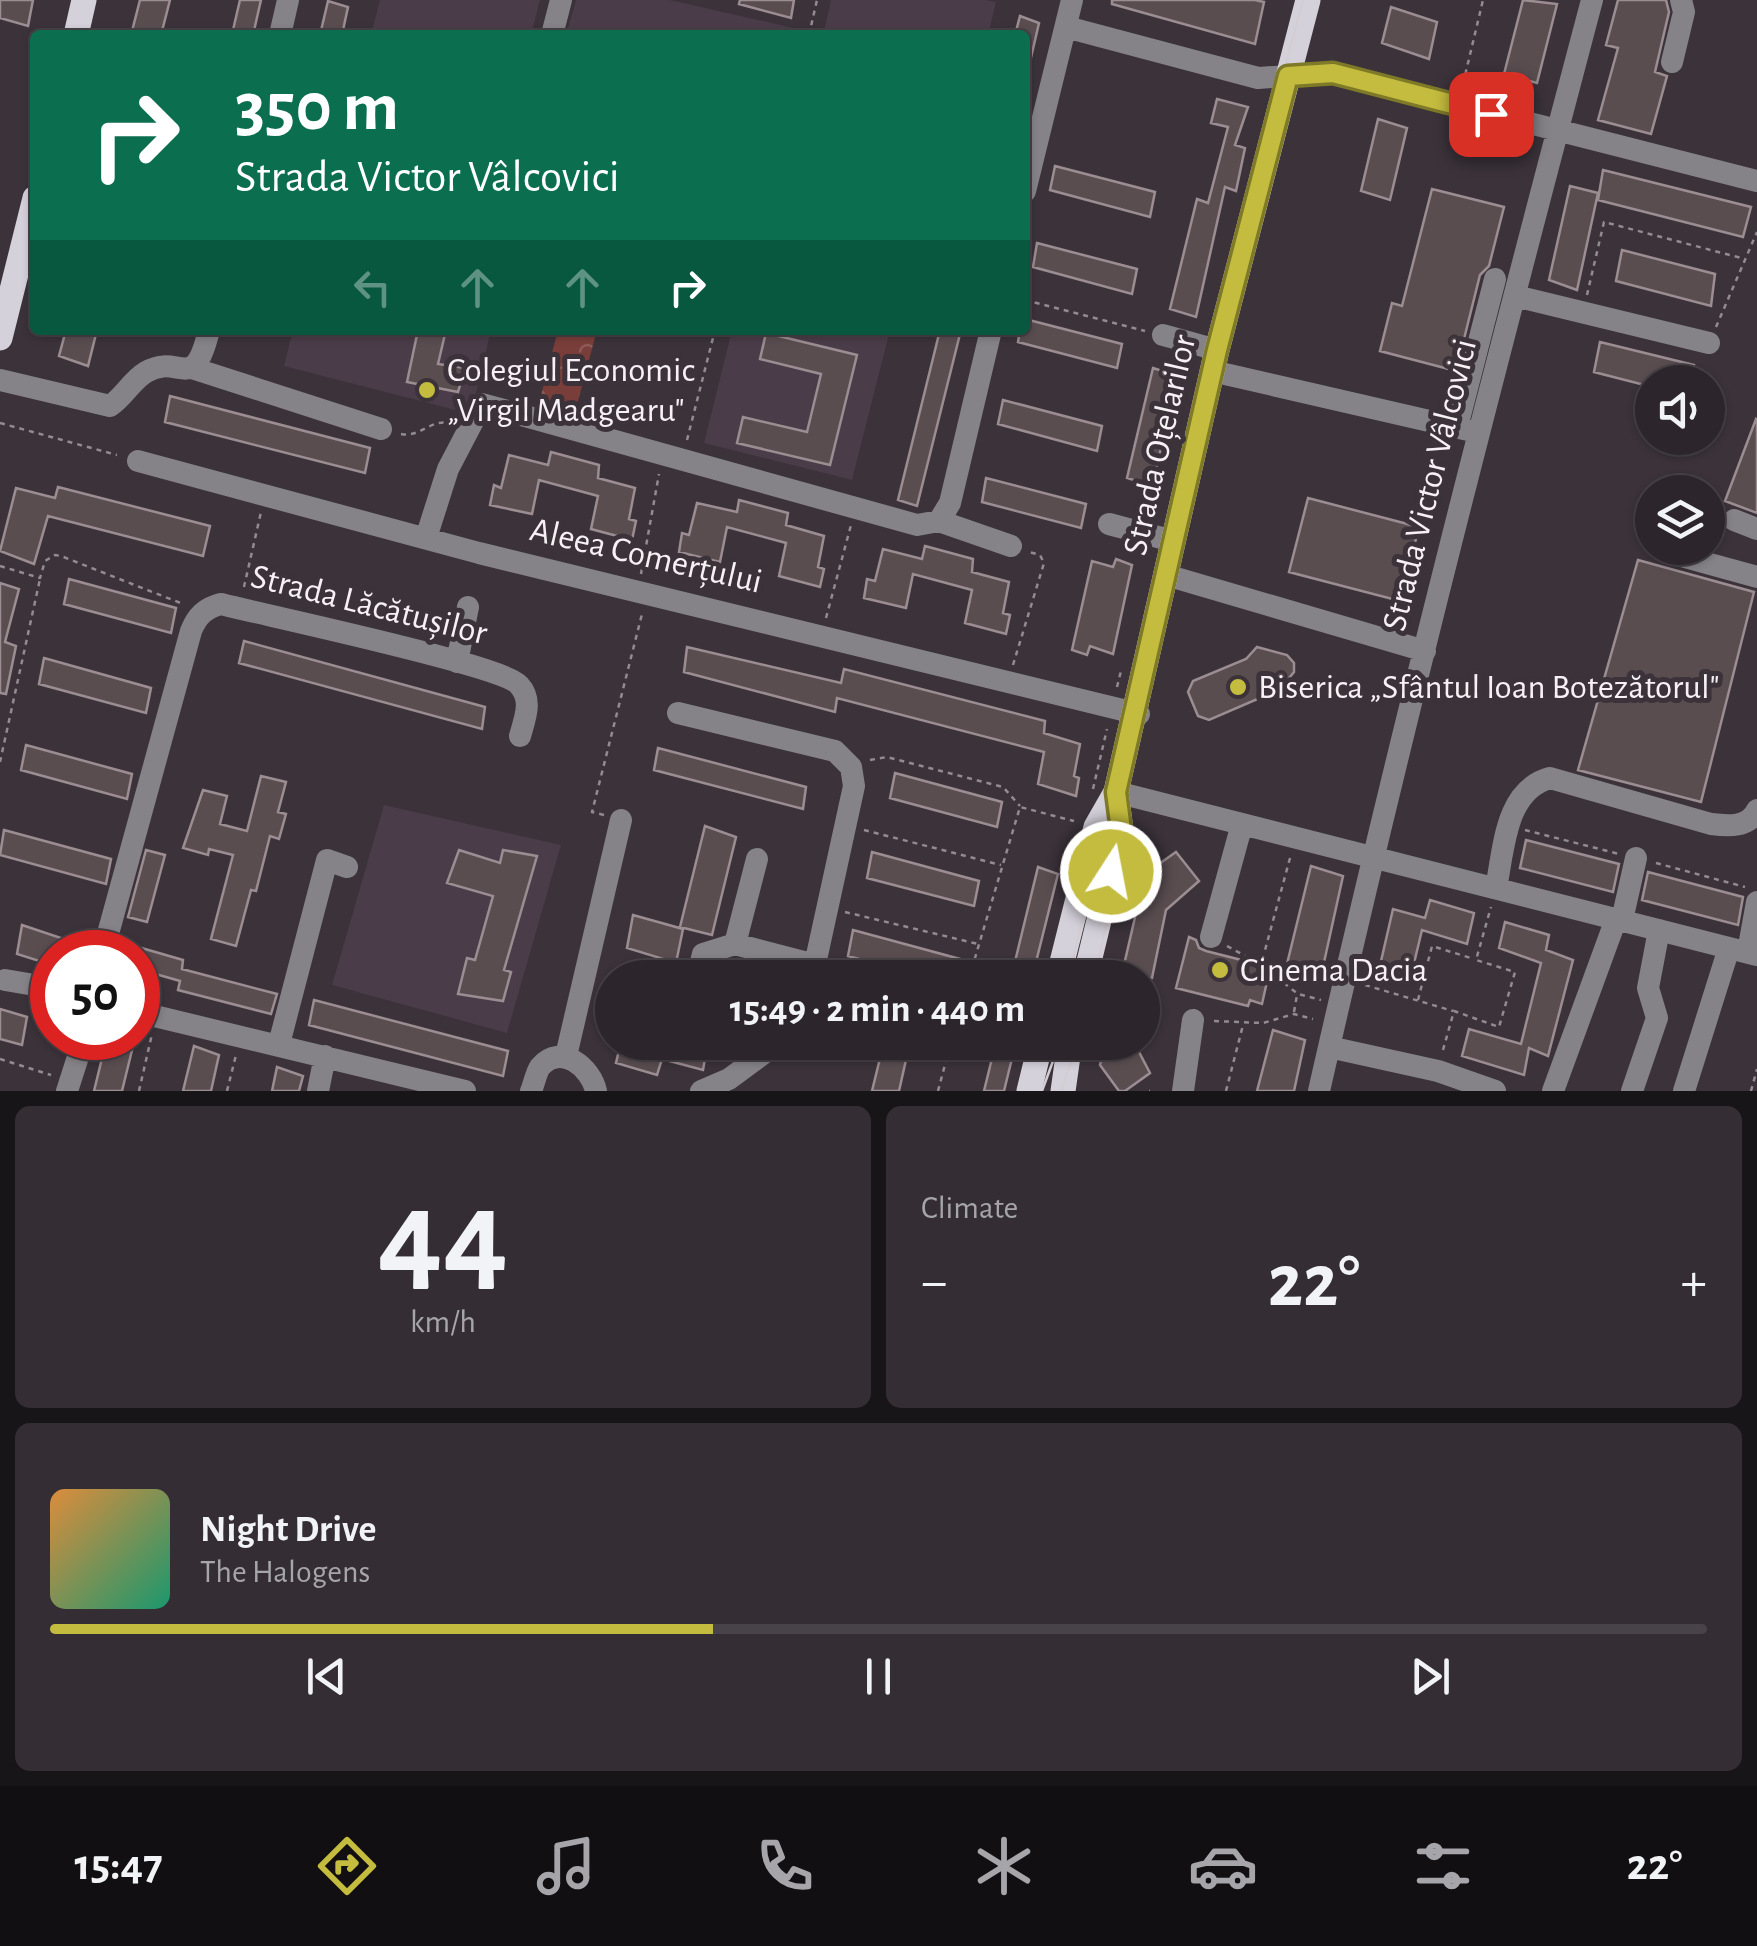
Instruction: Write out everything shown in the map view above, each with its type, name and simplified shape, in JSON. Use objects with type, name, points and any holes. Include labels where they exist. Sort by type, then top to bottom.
[{"type":"main road","points":[[77,30],[84,0]]},
{"type":"main road","name":"Strada Oțelarilor","points":[[1062,960],[1104,791],[1166,575],[1214,360],[1308,0]]},
{"type":"main road","points":[[0,338],[30,218]]},
{"type":"main road","name":"Strada Oțelarilor","points":[[1089,960],[1121,830],[1104,791]]},
{"type":"main road","points":[[1029,1091],[1037,1060]]},
{"type":"main road","points":[[1062,1091],[1067,1060]]},
{"type":"street","points":[[281,30],[288,0]]},
{"type":"street","points":[[553,30],[561,0]]},
{"type":"street","points":[[1030,171],[1072,0]]},
{"type":"street","name":"Strada Victor Vâlcovici","points":[[1319,1091],[1372,857],[1425,651],[1467,430],[1515,296],[1592,0]]},
{"type":"street","points":[[1672,62],[1684,12],[1680,0]]},
{"type":"street","points":[[1066,27],[1258,78],[1333,73],[1757,181]]},
{"type":"street","points":[[1163,335],[1214,360],[1467,430],[1494,279]]},
{"type":"street","points":[[1515,296],[1708,343]]},
{"type":"street","points":[[192,368],[202,358],[208,335]]},
{"type":"street","points":[[939,521],[950,503],[991,335]]},
{"type":"street","points":[[0,380],[110,406],[149,370],[192,368],[381,429]]},
{"type":"street","points":[[426,538],[448,469],[482,404],[916,524],[939,521],[1011,546]]},
{"type":"street","name":"Aleea Comerțului","points":[[138,461],[426,538],[1129,711]]},
{"type":"street","points":[[1734,520],[1757,529]]},
{"type":"street","points":[[1109,524],[1174,540]]},
{"type":"street","points":[[1714,565],[1757,577]]},
{"type":"street","points":[[1166,575],[1425,651]]},
{"type":"street","name":"Strada Lăcătușilor","points":[[108,930],[191,631],[204,612],[221,604],[512,679],[527,699],[520,736]]},
{"type":"street","points":[[457,662],[468,607]]},
{"type":"street","points":[[678,713],[835,751],[851,768],[854,786],[815,960]]},
{"type":"street","points":[[1496,888],[1513,812],[1532,784],[1553,766],[1711,824],[1744,824],[1757,810]]},
{"type":"street","points":[[1104,791],[1745,951]]},
{"type":"street","points":[[566,1056],[621,820]]},
{"type":"street","points":[[1211,937],[1242,824]]},
{"type":"street","points":[[1556,1089],[1619,920],[1636,858]]},
{"type":"street","points":[[735,944],[757,859]]},
{"type":"street","points":[[279,1044],[327,860],[347,867]]},
{"type":"street","points":[[1684,1091],[1745,951],[1757,902]]},
{"type":"street","points":[[1632,1091],[1657,1018],[1648,988],[1660,930]]},
{"type":"street","points":[[702,960],[703,954],[735,944],[781,960]]},
{"type":"street","points":[[5,980],[30,984]]},
{"type":"street","points":[[160,1017],[464,1091]]},
{"type":"street","points":[[1183,1091],[1193,1020]]},
{"type":"street","points":[[1334,1025],[1438,1071],[1495,1091]]},
{"type":"street","points":[[318,1091],[325,1056]]},
{"type":"street","points":[[531,1091],[539,1068],[553,1057],[566,1056],[583,1066],[594,1080],[596,1091]]},
{"type":"street","points":[[69,1086],[77,1060]]},
{"type":"street","points":[[701,1091],[729,1079],[755,1060]]},
{"type":"path","points":[[810,30],[817,0]]},
{"type":"path","points":[[1458,105],[1483,0]]},
{"type":"path","points":[[1584,311],[1604,222],[1745,258]]},
{"type":"path","points":[[1708,343],[1757,232]]},
{"type":"path","points":[[1030,301],[1163,335]]},
{"type":"path","points":[[621,820],[592,812],[672,458],[713,335]]},
{"type":"path","points":[[381,429],[407,436],[443,421],[469,428]]},
{"type":"path","points":[[0,422],[114,454]]},
{"type":"path","points":[[239,609],[265,496]]},
{"type":"path","points":[[822,634],[856,508]]},
{"type":"path","points":[[1009,681],[1044,563],[1040,556],[1011,546]]},
{"type":"path","points":[[0,762],[46,561],[61,556],[204,612]]},
{"type":"path","points":[[0,566],[40,578]]},
{"type":"path","points":[[1104,791],[1129,711]]},
{"type":"path","points":[[851,768],[887,757],[1003,787],[1020,807],[1084,824]]},
{"type":"path","points":[[975,960],[1020,807]]},
{"type":"path","points":[[845,825],[1003,865]]},
{"type":"path","points":[[1261,965],[1295,837]]},
{"type":"path","points":[[1476,960],[1496,888]]},
{"type":"path","points":[[827,908],[980,944]]},
{"type":"path","points":[[1211,937],[1261,965],[1334,1025]]},
{"type":"path","points":[[1344,979],[1500,1027],[1515,972],[1432,946],[1418,1000]]},
{"type":"path","points":[[1294,1014],[1298,994]]},
{"type":"path","points":[[1438,1071],[1454,1011]]},
{"type":"path","points":[[1193,1020],[1263,1023],[1294,1014],[1334,1025]]},
{"type":"path","points":[[1226,1091],[1244,1023]]},
{"type":"path","points":[[228,1091],[241,1034]]},
{"type":"path","points":[[0,1059],[69,1086]]},
{"type":"path","points":[[139,1091],[142,1060]]},
{"type":"path","points":[[938,1091],[946,1060]]},
{"type":"path","points":[[1754,1088],[1757,1070]]},
{"type":"shaded area","points":[[380,0],[540,0],[532,30],[372,30]]},
{"type":"shaded area","points":[[576,0],[670,0],[798,29],[798,30],[567,30]]},
{"type":"shaded area","points":[[831,0],[996,2],[989,30],[824,30]]},
{"type":"shaded area","name":"Colegiul Economic „Virgil Madgearu\"","points":[[292,335],[490,335],[471,414],[284,366]]},
{"type":"shaded area","points":[[731,335],[889,335],[852,480],[704,443]]},
{"type":"shaded area","points":[[384,805],[561,845],[507,1033],[332,985]]},
{"type":"green space","points":[[557,335],[596,335],[575,412],[539,403]]},
{"type":"building","points":[[0,0],[33,0],[28,26],[0,18]]},
{"type":"building","points":[[140,0],[170,0],[162,30],[132,30]]},
{"type":"building","points":[[240,0],[261,0],[254,30],[233,30]]},
{"type":"building","points":[[740,0],[794,0],[791,18],[739,4]]},
{"type":"building","points":[[1112,0],[1264,2],[1255,44],[1112,4]]},
{"type":"building","points":[[1523,0],[1557,4],[1537,83],[1504,74]]},
{"type":"building","points":[[1618,0],[1666,0],[1669,12],[1655,72],[1667,76],[1651,134],[1598,120],[1618,48],[1606,45]]},
{"type":"building","points":[[328,1],[348,7],[343,30],[321,30]]},
{"type":"building","points":[[1391,7],[1437,22],[1429,59],[1382,43]]},
{"type":"building","points":[[1020,16],[1039,23],[1030,62],[1030,30],[1016,30]]},
{"type":"building","points":[[1217,99],[1248,107],[1235,145],[1245,148],[1236,191],[1225,187],[1196,317],[1170,309],[1197,199],[1208,203],[1228,127],[1211,123]]},
{"type":"building","points":[[1378,119],[1407,128],[1390,200],[1361,191]]},
{"type":"building","points":[[1055,166],[1155,192],[1150,217],[1050,190]]},
{"type":"building","points":[[1603,170],[1751,207],[1743,237],[1598,200]]},
{"type":"building","points":[[1570,186],[1598,193],[1577,290],[1549,280]]},
{"type":"building","points":[[1432,189],[1504,207],[1489,266],[1480,275],[1456,371],[1380,351],[1392,303],[1402,306]]},
{"type":"building","points":[[1037,243],[1137,269],[1132,294],[1033,267]]},
{"type":"building","points":[[1622,250],[1715,274],[1711,306],[1616,281]]},
{"type":"building","points":[[1030,320],[1122,344],[1117,368],[1018,342],[1019,335],[1030,335]]},
{"type":"building","points":[[65,335],[96,335],[88,366],[59,356]]},
{"type":"building","points":[[417,335],[445,335],[438,364],[465,368],[458,392],[407,382]]},
{"type":"building","points":[[766,335],[857,355],[830,465],[737,443],[743,417],[807,432],[821,374],[760,359]]},
{"type":"building","points":[[939,335],[960,335],[917,506],[898,500]]},
{"type":"building","points":[[1600,342],[1694,365],[1635,365],[1635,383],[1594,372]]},
{"type":"building","points":[[1153,368],[1178,376],[1152,486],[1127,478]]},
{"type":"building","points":[[170,396],[370,448],[365,473],[165,422]]},
{"type":"building","points":[[1003,400],[1102,426],[1097,451],[998,424]]},
{"type":"building","points":[[1756,419],[1757,513],[1725,501]]},
{"type":"building","points":[[551,452],[599,465],[598,478],[635,488],[629,519],[636,521],[632,540],[591,529],[598,496],[539,480],[532,514],[490,505],[494,485],[501,488],[509,455],[548,465]]},
{"type":"building","points":[[986,478],[1086,504],[1081,528],[982,502]]},
{"type":"building","points":[[58,487],[210,526],[203,556],[48,516],[34,564],[0,551],[16,488],[55,498]]},
{"type":"building","points":[[1308,498],[1419,527],[1400,601],[1289,572]]},
{"type":"building","points":[[739,500],[788,513],[786,525],[824,536],[818,567],[824,569],[820,587],[779,576],[786,543],[727,527],[720,562],[679,552],[682,533],[689,535],[697,503],[737,512]]},
{"type":"building","points":[[925,546],[973,559],[972,572],[1009,582],[1003,613],[1010,615],[1006,634],[965,623],[972,590],[913,574],[906,608],[864,598],[867,579],[875,581],[883,549],[922,559]]},
{"type":"building","points":[[1116,559],[1132,565],[1113,654],[1090,646],[1087,655],[1072,650],[1092,561],[1113,567]]},
{"type":"building","points":[[1637,565],[1656,565],[1754,592],[1701,802],[1578,770]]},
{"type":"building","points":[[69,579],[176,608],[171,633],[64,604]]},
{"type":"building","points":[[0,583],[19,589],[5,642],[16,646],[6,694],[0,693]]},
{"type":"building","points":[[244,641],[485,707],[482,729],[239,663]]},
{"type":"building","points":[[687,647],[841,683],[844,669],[1045,721],[1044,733],[1080,744],[1074,776],[1079,778],[1076,796],[1038,784],[1044,752],[837,698],[835,712],[684,672]]},
{"type":"building","name":"Biserica „Sfântul Ioan Botezătorul\"","points":[[1257,647],[1287,655],[1294,663],[1285,692],[1279,699],[1262,697],[1209,720],[1198,716],[1188,692],[1193,681],[1246,659]]},
{"type":"building","points":[[44,658],[151,688],[146,713],[39,684]]},
{"type":"building","points":[[26,745],[132,774],[127,799],[21,770]]},
{"type":"building","points":[[658,748],[806,787],[803,809],[654,770]]},
{"type":"building","points":[[895,773],[1002,802],[997,827],[890,798]]},
{"type":"building","points":[[261,776],[286,782],[278,812],[286,814],[279,839],[270,836],[236,946],[211,939],[233,855],[209,849],[208,855],[183,848],[203,790],[227,796],[220,824],[247,831]]},
{"type":"building","points":[[705,826],[736,837],[712,935],[680,927]]},
{"type":"building","points":[[4,830],[111,859],[106,884],[0,855]]},
{"type":"building","points":[[1526,840],[1619,864],[1613,892],[1520,868]]},
{"type":"building","points":[[146,850],[165,855],[147,922],[128,917]]},
{"type":"building","points":[[459,850],[500,863],[503,850],[537,856],[504,970],[511,972],[503,1001],[458,994],[467,958],[475,960],[493,896],[447,883]]},
{"type":"building","points":[[872,852],[979,881],[974,906],[867,878]]},
{"type":"building","points":[[1176,852],[1199,881],[1166,910],[1156,960],[1125,960],[1145,874]]},
{"type":"building","points":[[1311,866],[1343,876],[1321,976],[1287,964]]},
{"type":"building","points":[[1038,867],[1058,874],[1036,960],[1015,960]]},
{"type":"building","points":[[1648,872],[1743,897],[1738,925],[1642,900]]},
{"type":"building","points":[[1430,900],[1474,913],[1467,944],[1422,930],[1410,980],[1379,970],[1393,909],[1425,918]]},
{"type":"building","points":[[633,915],[683,929],[677,960],[627,948]]},
{"type":"building","points":[[1505,922],[1549,935],[1546,950],[1573,960],[1548,1056],[1529,1048],[1524,1075],[1462,1056],[1469,1029],[1521,1044],[1541,963],[1499,948]]},
{"type":"building","points":[[22,925],[37,930],[30,930],[30,958],[17,954]]},
{"type":"building","points":[[853,930],[960,959],[863,960],[848,956]]},
{"type":"building","name":"Cinema Dacia","points":[[1189,937],[1206,951],[1261,965],[1258,974],[1268,977],[1262,1004],[1250,1000],[1248,1006],[1176,988]]},
{"type":"building","points":[[160,953],[183,960],[182,969],[277,994],[271,1014],[178,990],[180,981],[160,975]]},
{"type":"building","points":[[314,1000],[508,1051],[503,1076],[309,1025]]},
{"type":"building","points":[[0,1009],[27,1017],[22,1045],[0,1039]]},
{"type":"building","points":[[1273,1030],[1305,1040],[1294,1091],[1257,1091]]},
{"type":"building","points":[[194,1046],[219,1055],[211,1091],[183,1091]]},
{"type":"building","points":[[102,1060],[130,1060],[122,1091],[94,1091]]},
{"type":"building","points":[[617,1060],[662,1060],[657,1075],[616,1063]]},
{"type":"building","points":[[666,1060],[705,1060],[703,1070]]},
{"type":"building","points":[[880,1060],[906,1060],[899,1091],[872,1091]]},
{"type":"building","points":[[992,1060],[1012,1060],[1004,1091],[984,1091]]},
{"type":"building","points":[[1101,1060],[1143,1060],[1150,1073],[1125,1091],[1119,1091],[1100,1065]]},
{"type":"building","points":[[277,1067],[303,1076],[299,1091],[272,1091]]},
{"type":"tram line","points":[[1072,960],[1211,348],[1303,0]]},
{"type":"tram line","points":[[1098,960],[1118,875],[1115,816]]},
{"type":"tram line","points":[[1042,1091],[1053,1060]]},
{"type":"tram line","points":[[1061,1091],[1072,1060]]},
{"type":"place","name":"Colegiul Economic „Virgil Madgearu\"","points":[[427,390]]},
{"type":"place","name":"Biserica „Sfântul Ioan Botezătorul\"","points":[[1238,687]]},
{"type":"place","name":"Cinema Dacia","points":[[1220,970]]},
{"type":"route","points":[[1111,872],[1121,830],[1116,792],[1217,350],[1288,76],[1333,73],[1491,114]]}]
